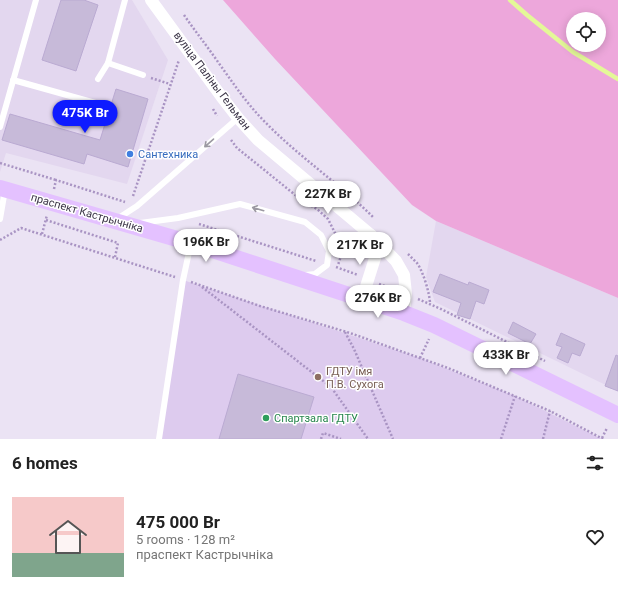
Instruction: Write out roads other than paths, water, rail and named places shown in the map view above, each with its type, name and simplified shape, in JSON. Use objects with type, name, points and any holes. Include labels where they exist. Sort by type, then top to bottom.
[{"type":"main road","name":"праспект Кастрычніка","points":[[2,190],[121,222],[191,243],[404,313],[434,325],[618,415]]},
{"type":"street","name":"вуліца Паліны Гельман","points":[[151,0],[238,118],[258,140],[371,235],[396,261],[404,276],[406,294],[404,313]]},
{"type":"street","points":[[362,299],[375,258],[371,235]]},
{"type":"lane","points":[[0,127],[36,0]]},
{"type":"lane","points":[[98,79],[108,63],[125,0]]},
{"type":"lane","points":[[108,63],[143,75]]},
{"type":"lane","points":[[13,80],[99,104]]},
{"type":"lane","points":[[121,222],[137,206],[238,118]]},
{"type":"lane","points":[[0,219],[2,190]]},
{"type":"lane","points":[[121,222],[178,218],[240,204],[305,222],[321,235],[329,251],[327,265],[315,274],[294,277]]},
{"type":"lane","points":[[159,439],[183,280],[191,243]]},
{"type":"waterway","points":[[510,0],[573,52],[618,79]]},
{"type":"place","name":"Сантехника","points":[[130,154]]},
{"type":"place","name":"ГДТУ імя П.В. Сухога","points":[[318,377]]},
{"type":"place","name":"Спартзала ГДТУ","points":[[266,418]]}]
